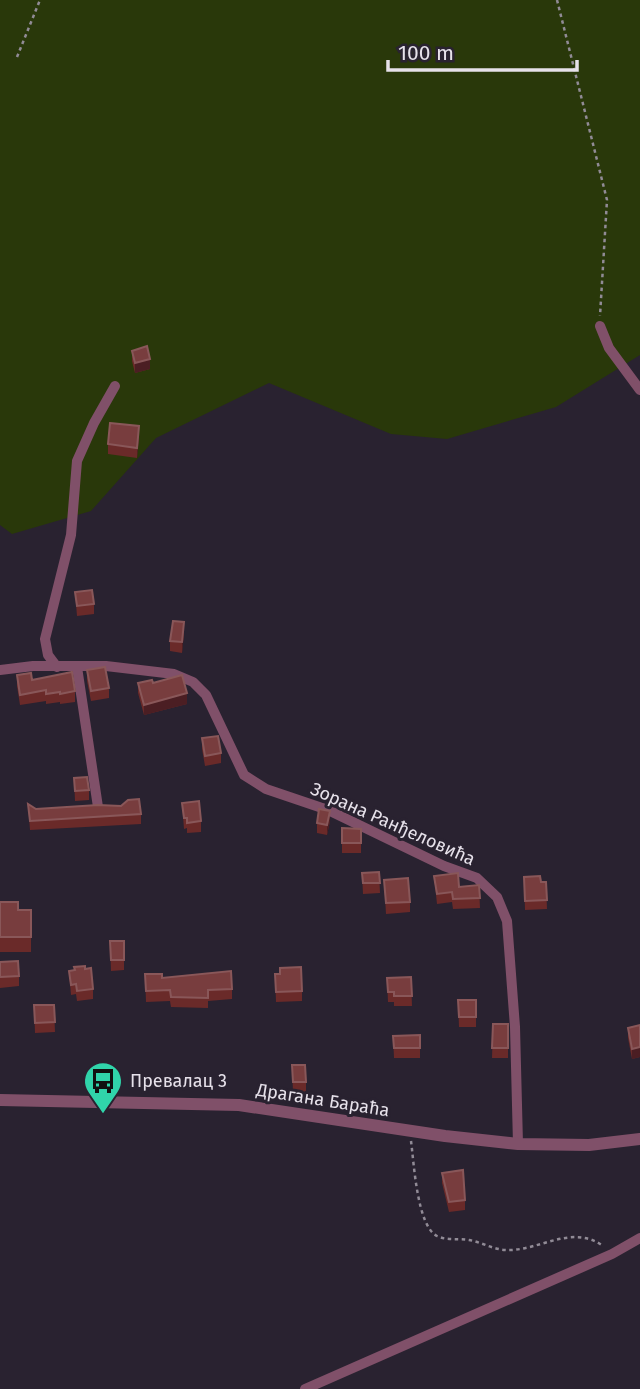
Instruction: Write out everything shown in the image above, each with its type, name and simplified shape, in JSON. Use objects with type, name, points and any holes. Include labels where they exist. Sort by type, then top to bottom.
[{"type":"street","points":[[600,326],[609,348],[640,390]]},
{"type":"street","points":[[57,667],[48,655],[45,639],[71,535],[77,461],[115,386]]},
{"type":"street","name":"Зорана Ранђеловића","points":[[0,670],[33,666],[106,666],[174,674],[193,682],[206,695],[244,775],[266,789],[328,810],[444,866],[477,878],[497,897],[507,921],[515,1027],[518,1144]]},
{"type":"street","points":[[76,667],[98,807]]},
{"type":"street","points":[[86,807],[110,807]]},
{"type":"street","name":"Драгана Бараћа","points":[[0,1100],[239,1105],[409,1131],[518,1144],[589,1145],[640,1139]]},
{"type":"street","points":[[304,1389],[612,1254],[640,1238]]},
{"type":"path","points":[[17,57],[40,0]]},
{"type":"path","points":[[557,0],[607,200],[600,326]]},
{"type":"path","points":[[409,1131],[425,1225],[439,1237],[468,1240],[503,1250],[574,1237],[590,1238],[612,1254]]},
{"type":"green space","points":[[0,0],[640,0],[640,355],[556,407],[447,439],[391,434],[269,383],[156,438],[91,511],[12,534],[0,525]]},
{"type":"building","points":[[147,346],[150,359],[135,363],[132,351]]},
{"type":"building","points":[[110,423],[139,426],[137,448],[108,444]]},
{"type":"building","points":[[92,590],[94,604],[77,606],[75,592]]},
{"type":"building","points":[[173,621],[184,622],[182,642],[170,641]]},
{"type":"building","points":[[105,667],[109,688],[91,691],[87,670]]},
{"type":"building","points":[[72,672],[75,691],[46,694],[46,690],[20,695],[17,675],[31,673],[32,680]]},
{"type":"building","points":[[182,675],[187,693],[144,705],[138,683],[152,680],[153,683]]},
{"type":"building","points":[[218,736],[221,753],[205,756],[202,738]]},
{"type":"building","points":[[87,777],[89,790],[75,791],[74,778]]},
{"type":"building","points":[[139,799],[141,814],[30,821],[28,804],[36,809],[121,806],[128,800]]},
{"type":"building","points":[[199,801],[201,821],[187,823],[182,803]]},
{"type":"building","points":[[319,809],[330,811],[327,825],[317,823]]},
{"type":"building","points":[[342,828],[361,829],[361,843],[342,843]]},
{"type":"building","points":[[379,872],[380,883],[363,883],[362,873]]},
{"type":"building","points":[[458,873],[459,887],[479,885],[480,898],[453,899],[452,892],[437,894],[434,876]]},
{"type":"building","points":[[540,876],[541,882],[546,882],[547,900],[525,901],[524,877]]},
{"type":"building","points":[[408,878],[410,902],[386,903],[384,880]]},
{"type":"building","points":[[0,902],[18,902],[18,910],[31,910],[31,937],[0,937]]},
{"type":"building","points":[[110,941],[124,941],[124,960],[111,960]]},
{"type":"building","points":[[18,961],[19,976],[0,977],[0,962]]},
{"type":"building","points":[[85,966],[85,969],[91,968],[93,989],[77,991],[76,984],[71,985],[69,971],[75,970],[74,967]]},
{"type":"building","points":[[301,967],[302,991],[276,992],[275,974],[280,974],[280,968]]},
{"type":"building","points":[[231,971],[232,989],[208,990],[208,998],[171,997],[170,990],[146,991],[145,974],[162,974],[162,978]]},
{"type":"building","points":[[411,977],[412,996],[394,996],[394,992],[388,992],[387,978]]},
{"type":"building","points":[[458,1000],[476,1000],[476,1017],[459,1017]]},
{"type":"building","points":[[34,1005],[54,1005],[55,1022],[35,1023]]},
{"type":"building","points":[[493,1024],[508,1024],[508,1048],[492,1048]]},
{"type":"building","points":[[640,1025],[640,1047],[632,1049],[628,1028]]},
{"type":"building","points":[[420,1035],[420,1048],[394,1048],[393,1036]]},
{"type":"building","points":[[292,1065],[305,1065],[306,1082],[293,1082]]},
{"type":"building","points":[[463,1170],[465,1200],[449,1202],[442,1173]]},
{"type":"place","name":"Превалац 3","points":[[103,1115]]}]
